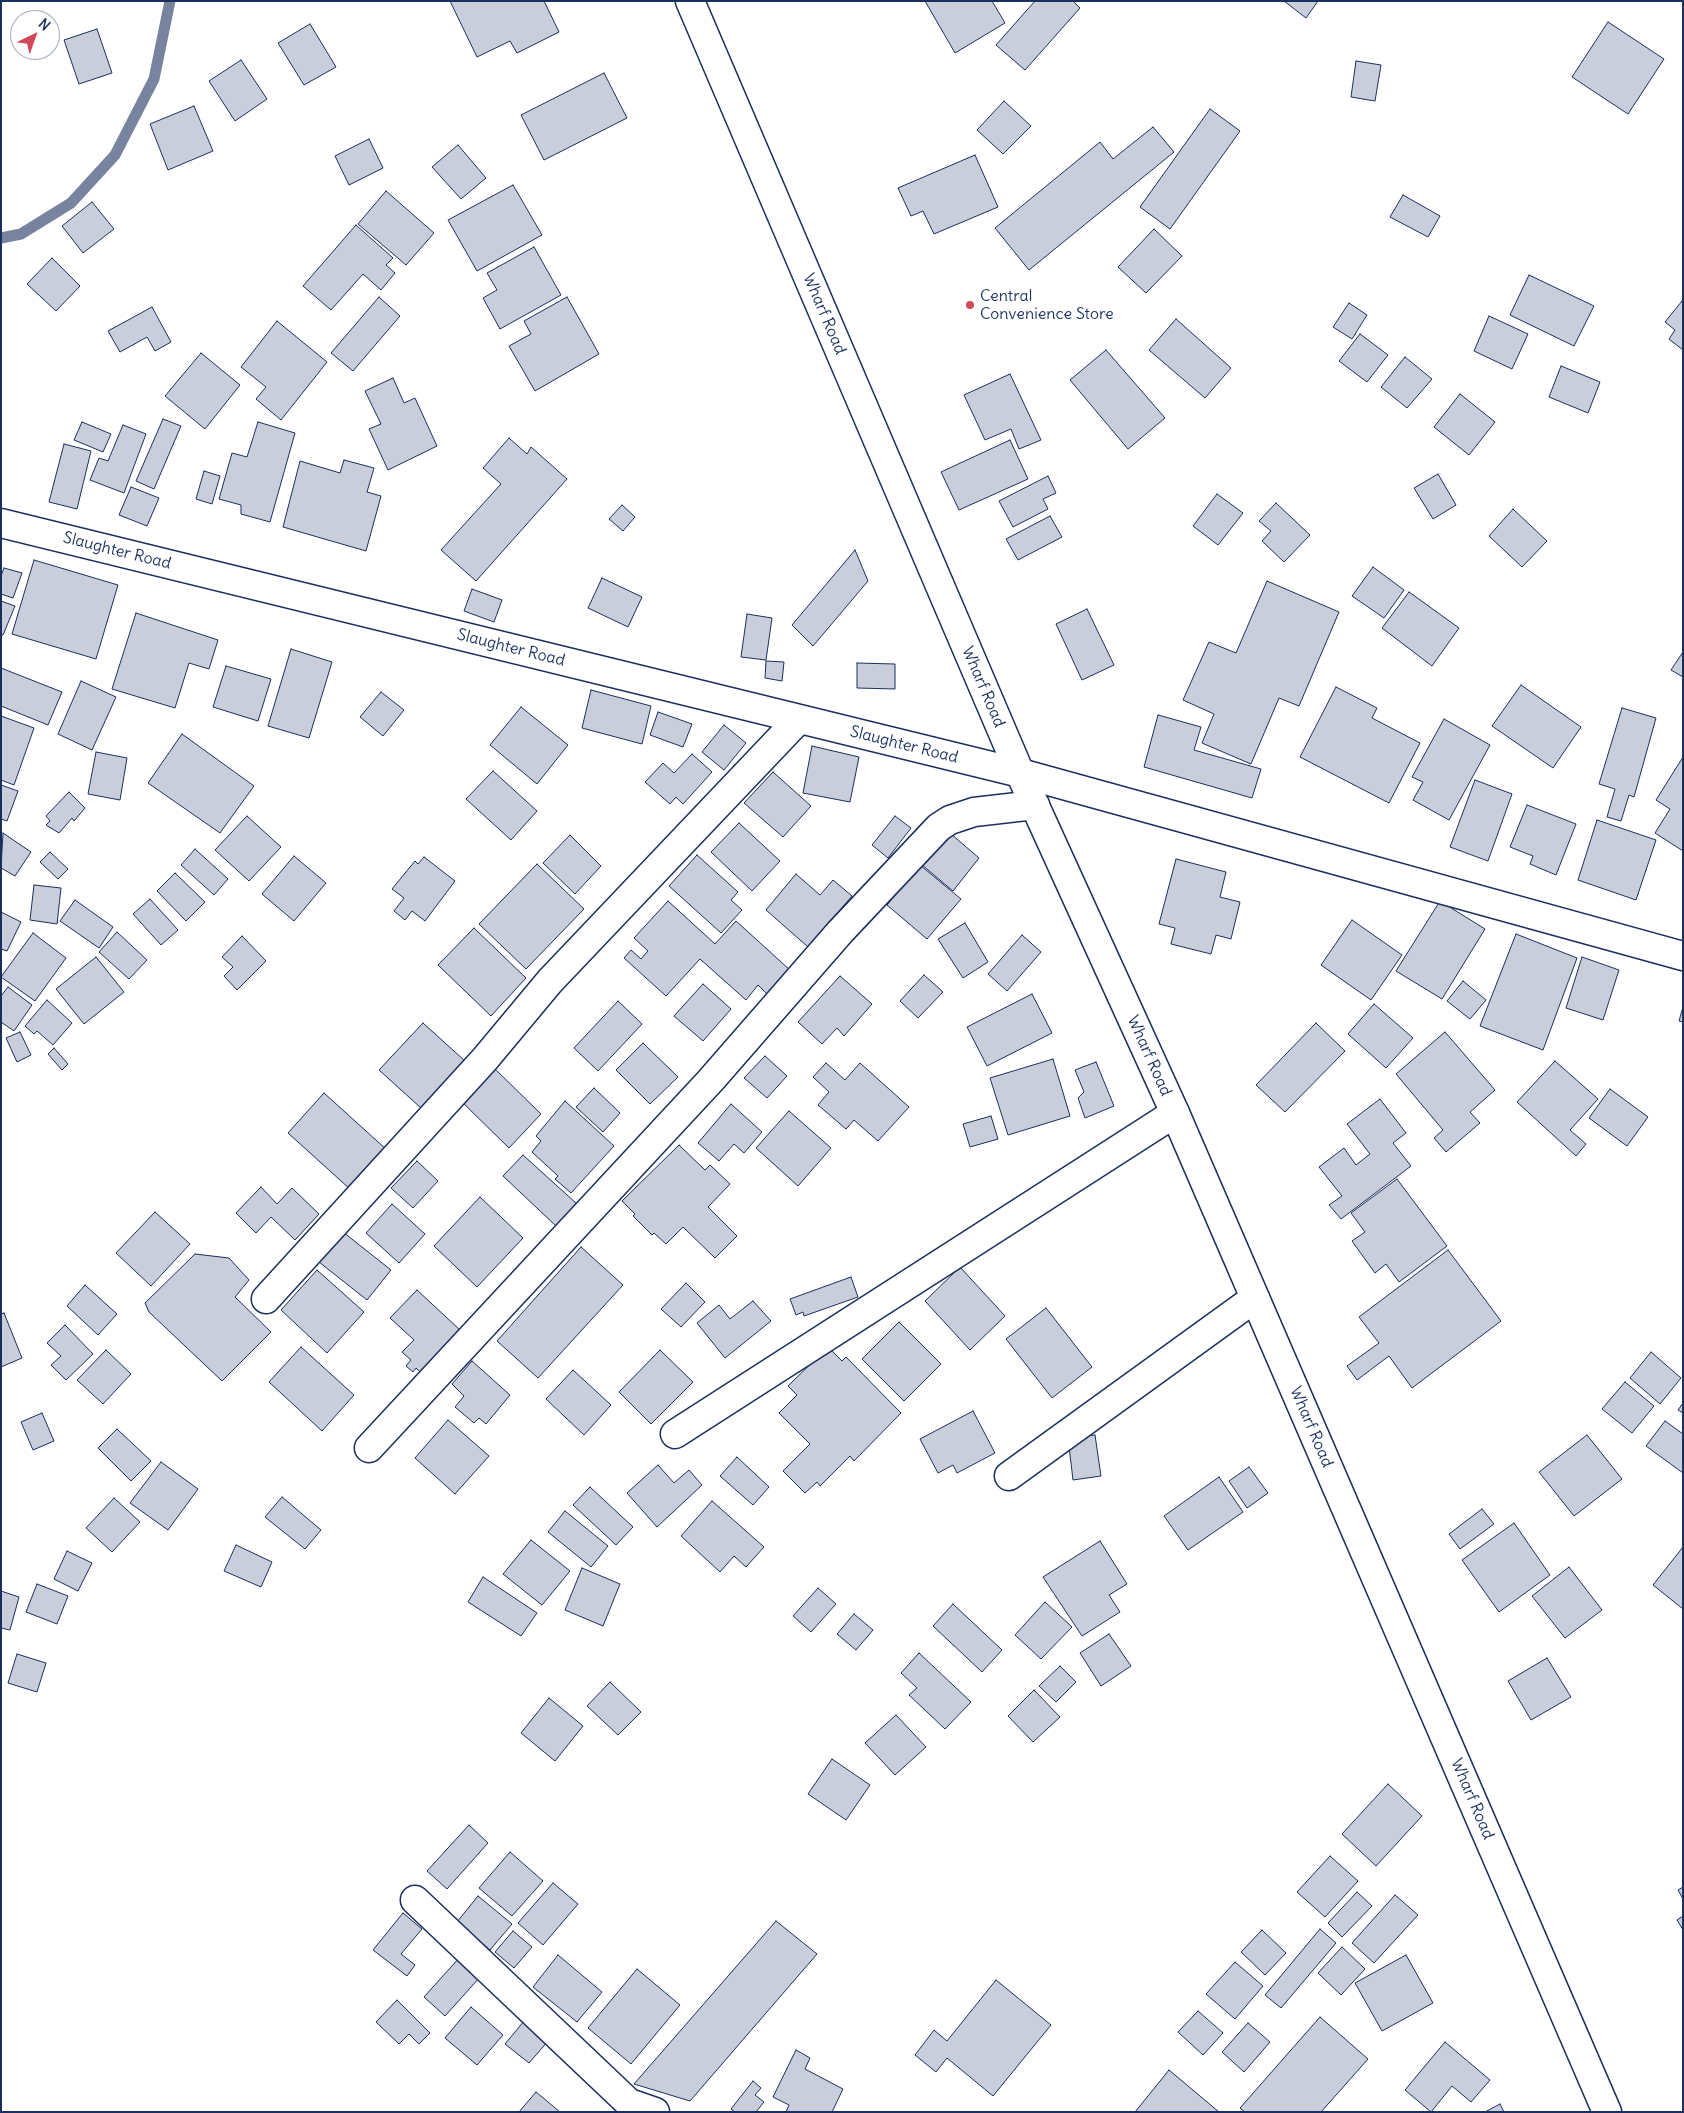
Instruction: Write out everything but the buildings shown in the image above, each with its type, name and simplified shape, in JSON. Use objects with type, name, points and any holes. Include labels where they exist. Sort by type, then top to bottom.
[{"type":"street","name":"Wharf Road","points":[[690,1],[1020,773],[1175,1113],[1607,2112]]},
{"type":"street","name":"Slaughter Road","points":[[1,522],[1020,773],[1683,956]]},
{"type":"street","points":[[266,1300],[485,1059],[550,981],[799,719]]},
{"type":"street","points":[[369,1448],[711,1080],[840,932],[939,827],[950,820],[974,812],[1034,805]]},
{"type":"street","points":[[674,1434],[1175,1113]]},
{"type":"street","points":[[1009,1476],[1255,1298]]},
{"type":"street","points":[[415,1900],[629,2103],[655,2112]]},
{"type":"waterway","points":[[1,238],[21,234],[71,203],[115,155],[154,79],[170,1]]},
{"type":"place","name":"Central Convenience Store","points":[[970,305]]}]
